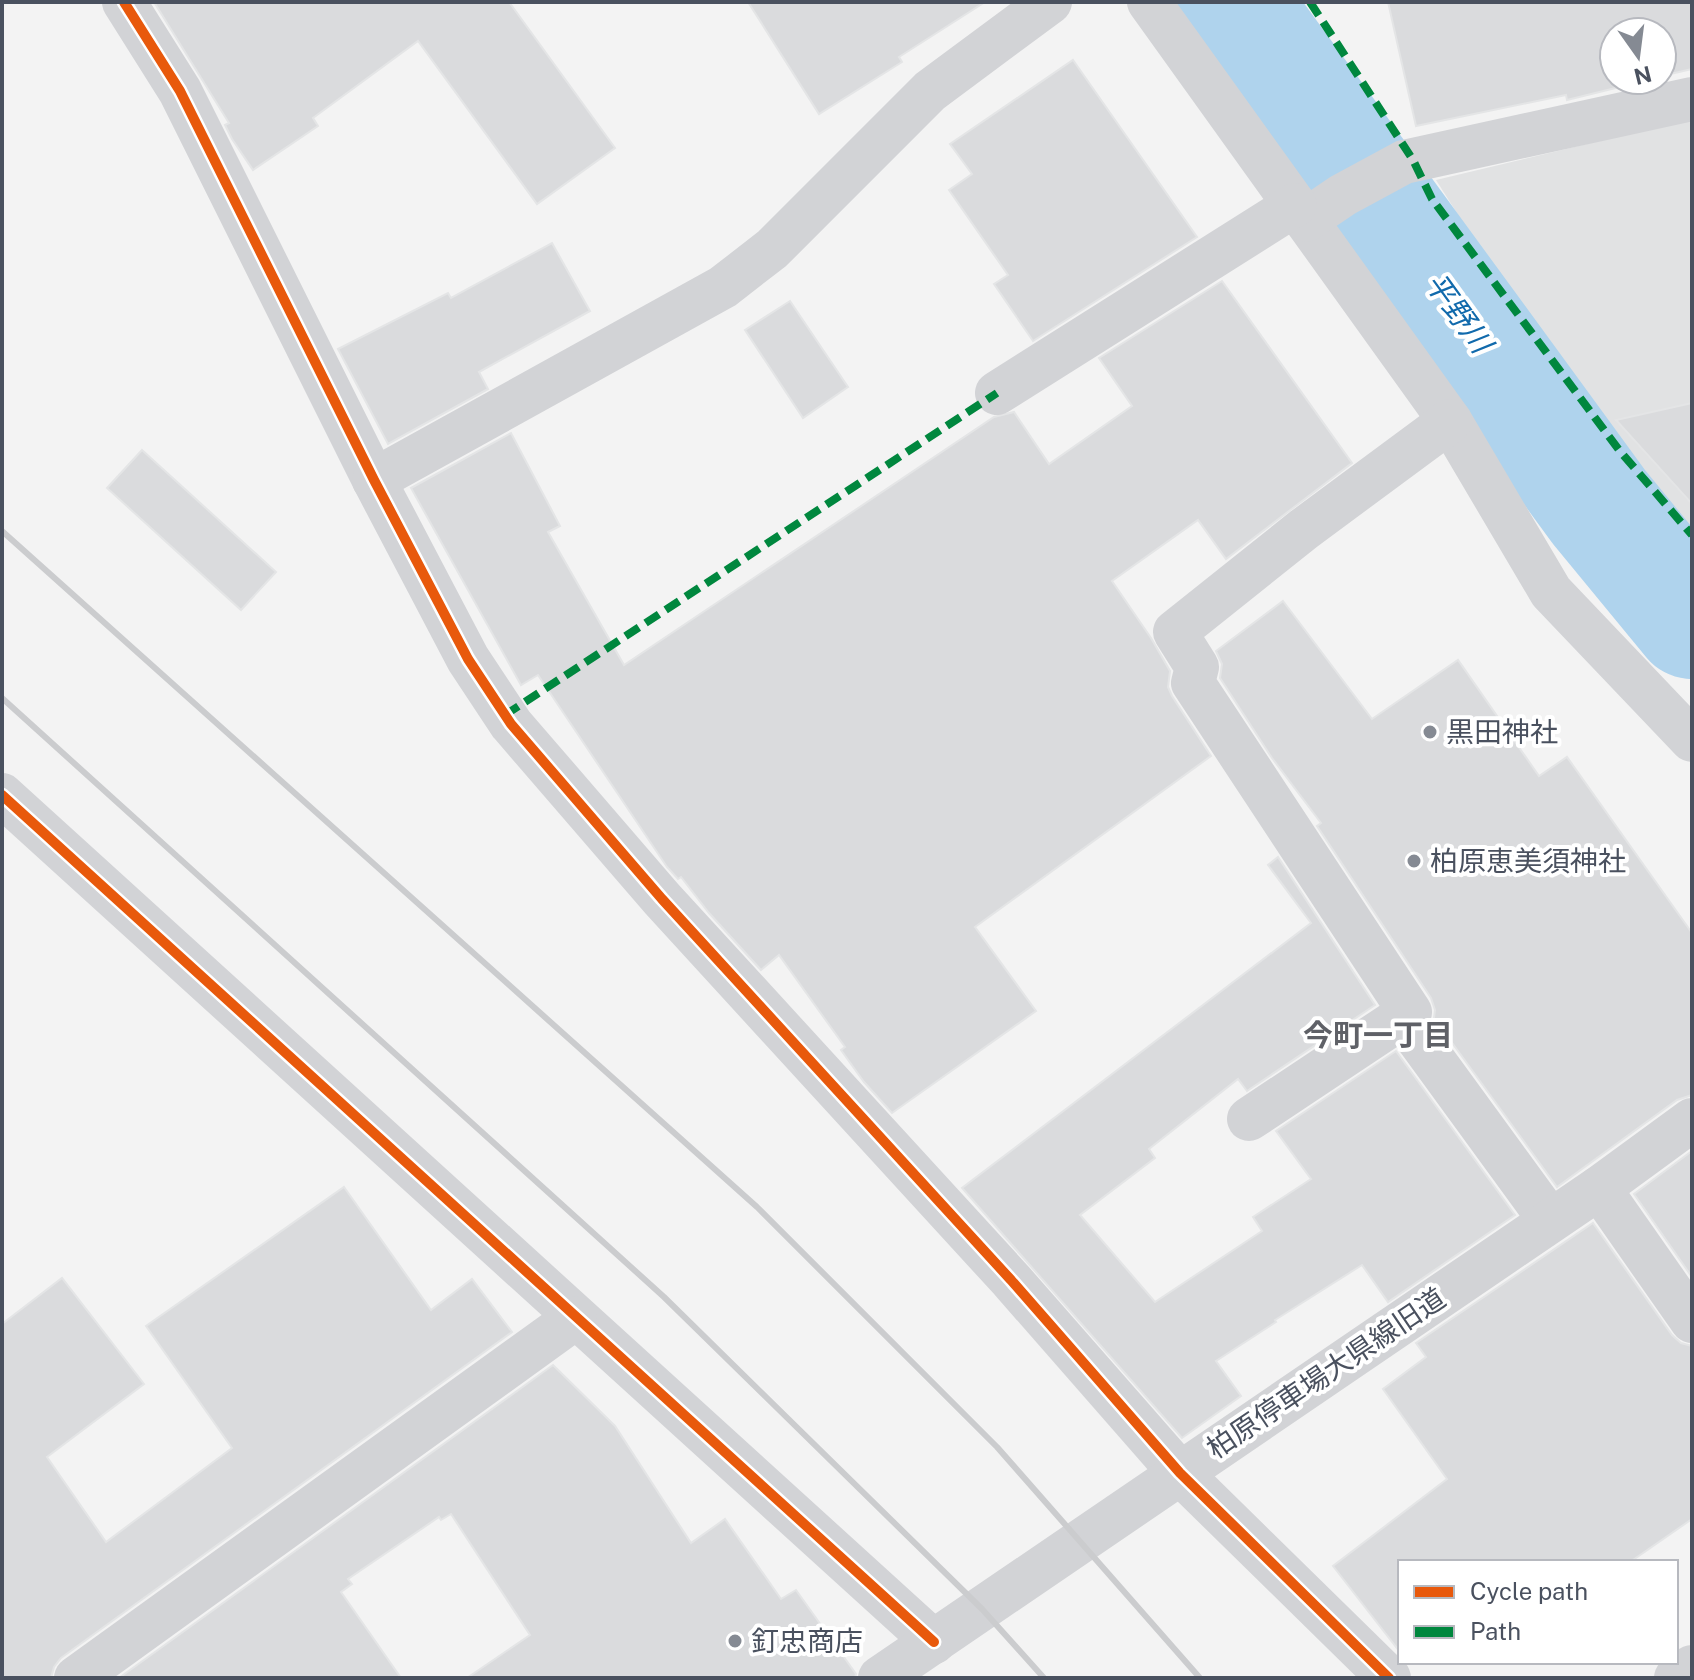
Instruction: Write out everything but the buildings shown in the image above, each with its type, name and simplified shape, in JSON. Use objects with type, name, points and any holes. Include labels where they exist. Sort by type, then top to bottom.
[{"type":"street","points":[[124,2],[180,91],[374,480],[468,659],[511,724],[662,899],[1011,1280],[1180,1473],[1389,1678]]},
{"type":"street","points":[[374,480],[723,287],[772,249],[930,91],[1050,2]]},
{"type":"street","points":[[1149,2],[1450,421],[1551,592],[1692,740]]},
{"type":"street","points":[[997,393],[1301,213],[1343,195],[1404,162],[1692,99]]},
{"type":"street","points":[[1249,1119],[1410,1012],[1193,683],[1197,667],[1175,632],[1304,529],[1450,421]]},
{"type":"street","points":[[2,795],[934,1642]]},
{"type":"street","points":[[1402,1017],[1550,1220]]},
{"type":"street","name":"柏原停車場大県線旧道","points":[[880,1678],[1599,1188],[1692,1120]]},
{"type":"street","points":[[1599,1188],[1692,1321]]},
{"type":"street","points":[[76,1678],[575,1318]]},
{"type":"street","points":[[1676,1678],[1692,1667]]},
{"type":"shaded area","points":[[1692,119],[1692,535],[1610,455],[1436,180]]},
{"type":"waterway","name":"平野川","points":[[1230,2],[1599,507],[1692,620]]},
{"type":"railway","points":[[2,531],[757,1207],[997,1447],[1200,1678]]},
{"type":"railway","points":[[2,698],[664,1297],[982,1609],[1044,1678]]},
{"type":"marked path","points":[[1310,2],[1413,160],[1432,199],[1619,450],[1692,535]]},
{"type":"marked path","points":[[505,715],[997,393]]},
{"type":"cycle path","points":[[124,2],[180,91],[374,480],[468,659],[511,724],[662,899],[1011,1280],[1180,1473],[1389,1678]]},
{"type":"cycle path","points":[[2,795],[934,1642]]},
{"type":"place","name":"黒田神社","points":[[1430,732]]},
{"type":"place","name":"柏原恵美須神社","points":[[1414,861]]},
{"type":"place","name":"釘忠商店","points":[[735,1641]]},
{"type":"district","name":"今町一丁目","points":[[1378,1036]]}]
